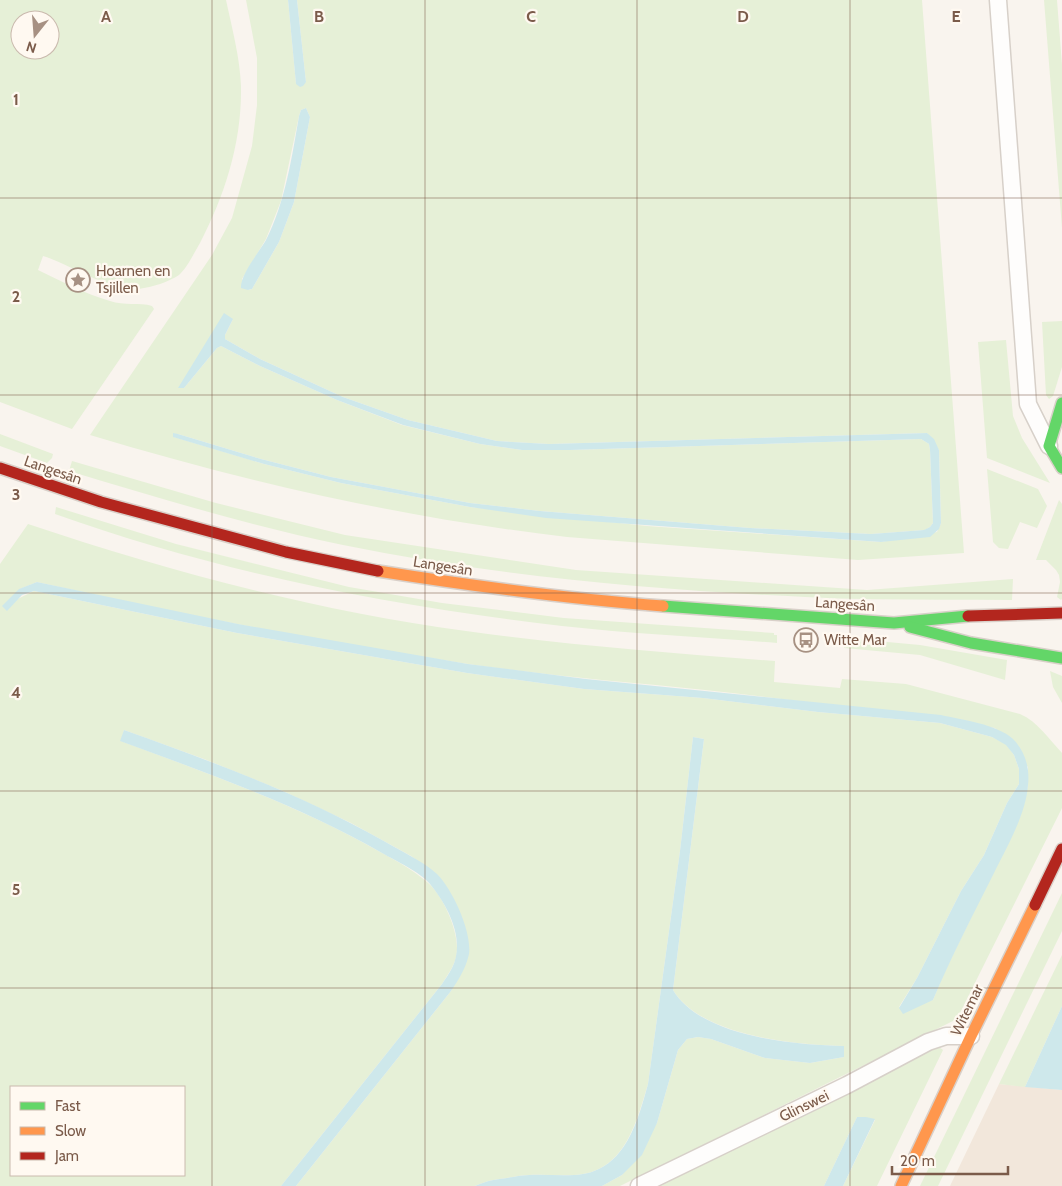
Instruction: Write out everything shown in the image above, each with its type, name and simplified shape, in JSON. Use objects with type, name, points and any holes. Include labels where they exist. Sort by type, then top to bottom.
[{"type":"street","points":[[1062,403],[1049,446],[1062,468]]},
{"type":"street","name":"Langesân","points":[[0,468],[101,502],[286,552],[372,570],[464,585],[599,601],[894,622],[974,615],[1062,614]]},
{"type":"street","name":"Langesân","points":[[894,622],[971,643],[1062,658]]},
{"type":"street","name":"Witemar","points":[[901,1186],[1062,849]]},
{"type":"lane","points":[[998,0],[1028,404],[1049,446]]},
{"type":"lane","name":"Glinswei","points":[[639,1186],[847,1085],[928,1042],[946,1036],[972,1036]]},
{"type":"shaded area","points":[[999,1084],[1062,1090],[1062,1186],[950,1186]]},
{"type":"green space","points":[[0,0],[226,0],[239,65],[241,107],[239,127],[230,168],[217,206],[188,264],[179,275],[170,280],[149,287],[128,289],[104,282],[43,256],[38,270],[64,283],[110,301],[147,305],[152,306],[154,309],[72,429],[0,402]]},
{"type":"green space","points":[[246,0],[288,0],[296,84],[306,82],[297,0],[922,0],[964,553],[858,560],[567,537],[506,529],[386,509],[267,483],[90,435],[212,255],[232,218],[252,146],[257,105],[257,58]],"holes":[[[306,108],[310,117],[294,202],[279,242],[252,289],[248,290],[242,279],[266,239],[281,201],[299,116],[301,110]],[[233,319],[225,339],[260,359],[343,397],[408,420],[497,441],[549,444],[927,433],[939,450],[941,523],[937,532],[881,542],[647,526],[470,507],[341,483],[264,464],[174,437],[178,434],[261,459],[331,477],[470,503],[540,511],[750,528],[871,534],[925,530],[933,523],[930,450],[929,444],[921,439],[522,450],[480,444],[402,425],[337,400],[260,366],[221,346],[217,348],[184,388]]]},
{"type":"green space","points":[[1044,0],[1057,0],[1062,65],[1062,228]]},
{"type":"green space","points":[[1062,321],[1062,367],[1053,396],[1049,399],[1046,395],[1042,322]]},
{"type":"green space","points":[[1006,340],[1013,416],[1022,438],[1050,483],[987,458],[978,342]]},
{"type":"green space","points":[[0,434],[53,454],[52,458],[47,463],[0,446]]},
{"type":"green space","points":[[72,461],[216,503],[345,535],[576,570],[867,590],[1013,579],[1012,600],[857,599],[747,594],[631,586],[457,565],[343,545],[239,520],[69,471]]},
{"type":"green space","points":[[987,469],[1038,489],[1047,506],[1037,528],[1020,522],[1008,549],[999,548],[993,542]]},
{"type":"green space","points":[[1059,500],[1062,504],[1061,600],[1057,597],[1060,582],[1056,570],[1046,560],[1036,560]]},
{"type":"green space","points":[[56,507],[176,544],[349,587],[442,603],[564,618],[774,633],[774,635],[777,635],[777,643],[562,626],[498,618],[369,597],[242,570],[116,535],[55,514]]},
{"type":"green space","points":[[28,524],[190,574],[355,613],[410,623],[543,640],[775,661],[774,682],[840,688],[842,679],[906,684],[1020,714],[1032,721],[1062,753],[1062,808],[957,1019],[620,1186],[602,1186],[622,1175],[657,1123],[678,1050],[687,1039],[698,1037],[711,1039],[765,1058],[810,1063],[844,1057],[844,1046],[775,1040],[726,1028],[704,1018],[686,1006],[673,990],[704,739],[693,737],[680,851],[648,1084],[632,1130],[616,1156],[605,1166],[591,1172],[574,1175],[521,1176],[489,1181],[475,1186],[296,1186],[451,991],[469,952],[437,875],[411,856],[351,823],[283,791],[204,759],[124,730],[121,741],[281,803],[343,832],[414,872],[433,888],[444,904],[457,942],[456,959],[442,984],[281,1186],[0,1186],[0,564]],"holes":[[[37,582],[251,627],[468,664],[778,698],[995,728],[1028,767],[1028,786],[1020,817],[944,973],[933,1000],[899,1007],[917,978],[961,891],[984,855],[1007,803],[1019,784],[1019,769],[1014,755],[1006,744],[992,737],[940,723],[818,712],[703,698],[584,689],[467,673],[237,633],[34,591],[3,606],[20,589]]]},
{"type":"green space","points":[[844,638],[920,645],[1007,660],[1005,680],[920,655],[844,648]]},
{"type":"green space","points":[[1050,671],[1062,676],[1062,703],[1053,687]]},
{"type":"green space","points":[[1062,893],[1062,931],[938,1186],[920,1186]]},
{"type":"green space","points":[[1062,955],[1062,1006],[1025,1087],[999,1084]]},
{"type":"green space","points":[[938,1046],[943,1050],[877,1186],[843,1186],[875,1120],[857,1117],[824,1186],[659,1186],[882,1076]]},
{"type":"water","points":[[288,0],[297,0],[306,82],[300,87],[296,84]]},
{"type":"water","points":[[306,108],[310,117],[294,202],[279,242],[252,289],[241,288],[243,277],[273,226],[287,180],[299,116],[301,110]]},
{"type":"water","points":[[224,313],[233,319],[225,339],[260,359],[343,397],[408,420],[497,441],[549,444],[927,433],[934,439],[939,450],[941,523],[939,529],[930,537],[881,542],[546,518],[470,507],[341,483],[264,464],[173,437],[173,433],[178,434],[261,459],[331,477],[470,503],[540,511],[750,528],[871,534],[924,530],[933,523],[930,450],[929,444],[921,439],[522,450],[480,444],[403,425],[337,400],[260,366],[221,346],[217,348],[184,388],[178,388]]},
{"type":"water","points":[[37,582],[238,624],[468,664],[586,679],[941,715],[969,721],[989,726],[1006,734],[1013,739],[1024,754],[1028,779],[1024,807],[1005,852],[933,1000],[903,1014],[899,1008],[917,978],[961,891],[984,855],[1007,803],[1019,784],[1019,769],[1014,755],[1006,745],[992,737],[940,723],[818,712],[703,698],[584,689],[467,673],[237,633],[34,591],[22,595],[7,611],[2,606],[19,589]]},
{"type":"water","points":[[124,730],[288,793],[351,823],[431,869],[443,881],[460,912],[468,934],[469,954],[459,978],[451,991],[296,1186],[281,1186],[450,972],[456,957],[457,946],[456,935],[449,913],[430,884],[408,867],[351,836],[287,806],[120,741]]},
{"type":"water","points":[[693,737],[704,739],[673,990],[686,1006],[726,1028],[776,1040],[844,1046],[844,1057],[810,1063],[765,1058],[711,1039],[698,1037],[687,1039],[678,1050],[657,1123],[642,1155],[622,1175],[602,1186],[475,1186],[489,1181],[521,1176],[574,1175],[591,1172],[605,1166],[616,1156],[626,1144],[633,1130],[648,1084],[680,851]]},
{"type":"water","points":[[1062,1006],[1062,1090],[1025,1087]]},
{"type":"water","points":[[857,1117],[875,1119],[843,1186],[824,1186]]},
{"type":"traffic: fast","points":[[1062,403],[1049,446],[1062,468]]},
{"type":"traffic: fast","points":[[663,606],[894,623],[968,616]]},
{"type":"traffic: fast","points":[[910,627],[971,643],[1062,658]]},
{"type":"traffic: slow","points":[[378,571],[520,592],[663,606]]},
{"type":"traffic: slow","points":[[901,1186],[1035,905]]},
{"type":"traffic: jam","points":[[0,468],[101,502],[286,552],[378,571]]},
{"type":"traffic: jam","points":[[968,616],[1062,613]]},
{"type":"traffic: jam","points":[[1035,905],[1062,849]]},
{"type":"place","name":"Hoarnen en Tsjillen","points":[[78,280]]},
{"type":"place","name":"Witte Mar","points":[[806,640]]}]
